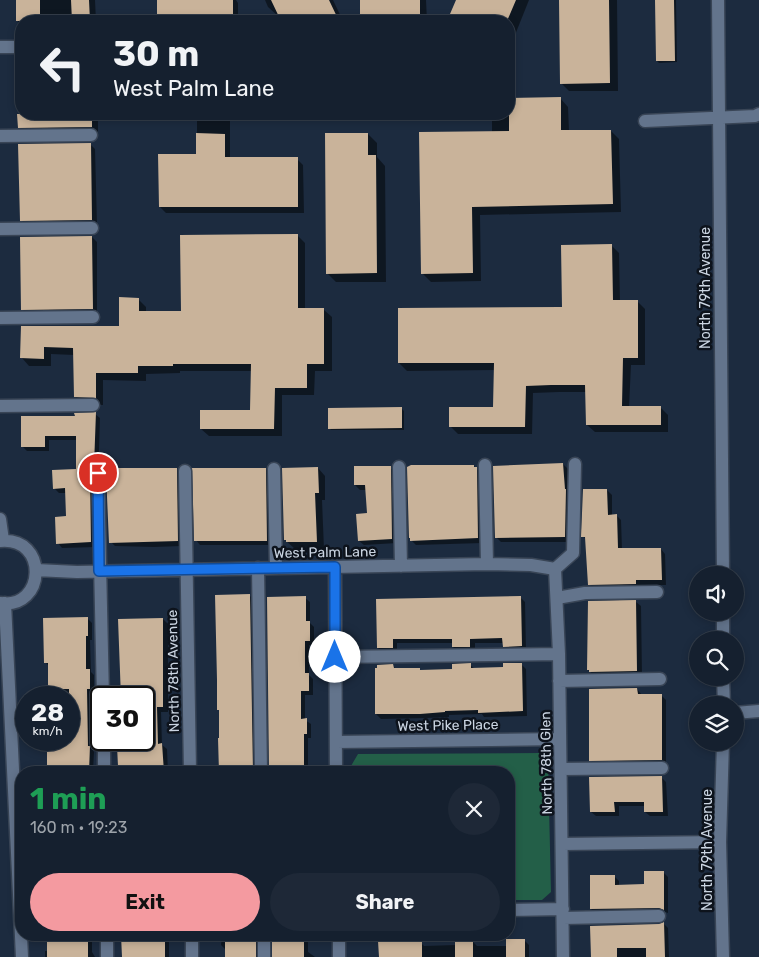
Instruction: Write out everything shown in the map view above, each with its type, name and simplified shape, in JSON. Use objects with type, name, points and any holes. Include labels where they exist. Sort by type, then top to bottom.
[{"type":"street","name":"North 79th Avenue","points":[[718,0],[723,566]]},
{"type":"street","points":[[0,47],[15,47]]},
{"type":"street","points":[[645,121],[758,116]]},
{"type":"street","points":[[0,136],[91,135]]},
{"type":"street","points":[[0,229],[92,228]]},
{"type":"street","points":[[0,318],[93,317]]},
{"type":"street","points":[[0,406],[93,405]]},
{"type":"street","points":[[554,570],[573,553],[575,464]]},
{"type":"street","points":[[485,465],[487,564]]},
{"type":"street","points":[[399,467],[401,566]]},
{"type":"street","points":[[274,469],[276,568]]},
{"type":"street","name":"North 78th Avenue","points":[[185,471],[190,766]]},
{"type":"street","points":[[98,473],[103,686]]},
{"type":"street","points":[[0,519],[2,540],[13,541],[22,545],[34,560],[36,570],[36,580],[24,597],[15,602],[2,603],[6,765],[15,873]]},
{"type":"street","name":"West Palm Lane","points":[[36,570],[187,570],[487,564],[531,565],[554,570]]},
{"type":"street","points":[[335,567],[336,766]]},
{"type":"street","points":[[258,568],[261,766]]},
{"type":"street","name":"North 78th Glen","points":[[554,570],[559,654],[563,957]]},
{"type":"street","points":[[557,598],[585,593],[657,592]]},
{"type":"street","points":[[335,657],[559,654]]},
{"type":"street","points":[[559,681],[660,679]]},
{"type":"street","points":[[744,712],[759,711]]},
{"type":"street","name":"West Pike Place","points":[[336,742],[560,739]]},
{"type":"street","points":[[104,751],[104,766]]},
{"type":"street","name":"North 79th Avenue","points":[[723,751],[720,842],[723,957]]},
{"type":"street","points":[[561,769],[662,768]]},
{"type":"street","points":[[562,844],[720,842]]},
{"type":"street","points":[[515,910],[563,914],[659,916]]},
{"type":"street","points":[[21,941],[22,957]]},
{"type":"street","points":[[106,941],[107,957]]},
{"type":"street","points":[[192,941],[192,957]]},
{"type":"street","points":[[264,941],[264,957]]},
{"type":"street","points":[[339,941],[339,957]]},
{"type":"green space","points":[[541,753],[548,761],[551,892],[542,900],[515,900],[515,766],[351,766],[358,754]]},
{"type":"building","points":[[16,0],[40,0],[40,15],[16,15]]},
{"type":"building","points":[[71,0],[89,0],[90,15],[72,15]]},
{"type":"building","points":[[157,0],[233,0],[233,15],[157,15]]},
{"type":"building","points":[[271,0],[329,0],[336,15],[278,15]]},
{"type":"building","points":[[360,0],[420,0],[420,14],[360,15]]},
{"type":"building","points":[[456,0],[516,0],[510,15],[450,15]]},
{"type":"building","points":[[559,0],[609,0],[610,83],[560,84]]},
{"type":"building","points":[[655,0],[674,0],[675,61],[656,61]]},
{"type":"building","points":[[561,97],[561,130],[611,130],[613,204],[472,207],[473,273],[421,274],[419,132],[509,131],[509,120],[515,120],[515,98]]},
{"type":"building","points":[[17,120],[92,120],[92,127],[18,128]]},
{"type":"building","points":[[196,133],[225,134],[225,157],[298,157],[298,207],[159,207],[158,154],[196,154]]},
{"type":"building","points":[[325,133],[368,133],[368,155],[376,155],[377,273],[326,274]]},
{"type":"building","points":[[91,143],[92,220],[20,221],[18,144]]},
{"type":"building","points":[[298,234],[298,308],[324,308],[324,364],[307,364],[307,388],[275,388],[274,429],[200,429],[200,410],[250,410],[251,364],[138,366],[138,373],[96,373],[96,398],[74,397],[73,348],[44,347],[44,359],[20,358],[21,326],[119,326],[119,297],[139,298],[139,311],[181,311],[180,235]]},
{"type":"building","points":[[92,236],[93,309],[21,310],[20,237]]},
{"type":"building","points":[[612,244],[613,300],[638,300],[638,358],[623,358],[622,406],[661,406],[661,425],[586,425],[585,385],[551,385],[526,386],[525,427],[449,427],[449,407],[493,407],[494,363],[398,363],[398,308],[562,307],[561,245]]},
{"type":"building","points":[[402,407],[402,428],[328,429],[328,408]]},
{"type":"building","points":[[96,412],[94,466],[90,473],[91,542],[56,544],[55,517],[66,516],[65,488],[53,489],[52,470],[76,469],[76,436],[45,436],[45,447],[21,447],[21,416],[75,416],[74,413]]},
{"type":"building","points":[[563,463],[566,489],[565,537],[495,538],[493,466]]},
{"type":"building","points":[[411,465],[474,465],[474,467],[477,467],[478,538],[410,541],[407,467]]},
{"type":"building","points":[[354,466],[391,466],[392,539],[358,541],[356,514],[367,513],[365,485],[354,485]]},
{"type":"building","points":[[318,467],[319,493],[315,493],[317,542],[286,542],[284,540],[282,468]]},
{"type":"building","points":[[105,468],[177,468],[178,541],[109,543]]},
{"type":"building","points":[[192,468],[266,468],[267,541],[194,541]]},
{"type":"building","points":[[583,489],[607,489],[608,515],[617,514],[618,548],[661,548],[662,580],[636,580],[636,584],[588,585],[585,537],[581,537]]},
{"type":"building","points":[[250,594],[253,766],[219,766],[215,595]]},
{"type":"building","points":[[306,596],[306,621],[310,621],[310,641],[305,641],[305,673],[309,673],[309,691],[301,691],[301,719],[307,718],[307,734],[304,734],[304,766],[269,766],[267,597]]},
{"type":"building","points":[[521,596],[522,646],[503,647],[502,638],[470,639],[470,647],[452,647],[452,639],[393,639],[393,648],[377,648],[376,599]]},
{"type":"building","points":[[636,600],[637,671],[589,672],[587,670],[588,601]]},
{"type":"building","points":[[88,617],[86,669],[90,669],[90,689],[87,689],[89,766],[47,766],[47,751],[80,751],[80,686],[48,686],[48,663],[44,663],[43,618]]},
{"type":"building","points":[[163,618],[163,707],[157,707],[158,744],[162,743],[164,766],[118,766],[117,751],[155,751],[155,686],[121,686],[118,619]]},
{"type":"building","points":[[471,663],[471,668],[503,667],[503,663],[522,663],[523,711],[478,713],[478,710],[420,714],[375,714],[375,668],[377,668],[377,665],[393,664],[394,668],[420,668],[420,670],[452,669],[452,664]]},
{"type":"building","points":[[637,688],[638,694],[662,694],[662,760],[589,761],[589,689]]},
{"type":"building","points":[[662,776],[663,812],[644,812],[644,802],[614,802],[615,812],[590,812],[589,777]]},
{"type":"building","points":[[644,871],[664,871],[664,910],[659,908],[590,909],[590,875],[615,875],[615,885],[644,884]]},
{"type":"building","points":[[664,922],[665,957],[646,957],[646,948],[617,948],[617,957],[591,957],[590,926],[659,924]]},
{"type":"building","points":[[525,939],[525,957],[506,957],[506,941]]},
{"type":"building","points":[[47,941],[88,941],[88,957],[47,957]]},
{"type":"building","points":[[121,941],[165,941],[165,957],[122,957]]},
{"type":"building","points":[[225,941],[256,941],[256,957],[225,957]]},
{"type":"building","points":[[272,941],[304,941],[304,957],[272,957]]},
{"type":"building","points":[[378,941],[422,941],[422,957],[379,957]]},
{"type":"building","points":[[455,941],[473,941],[473,957],[455,957]]},
{"type":"route","points":[[98,473],[99,571],[335,567],[335,657]]}]
